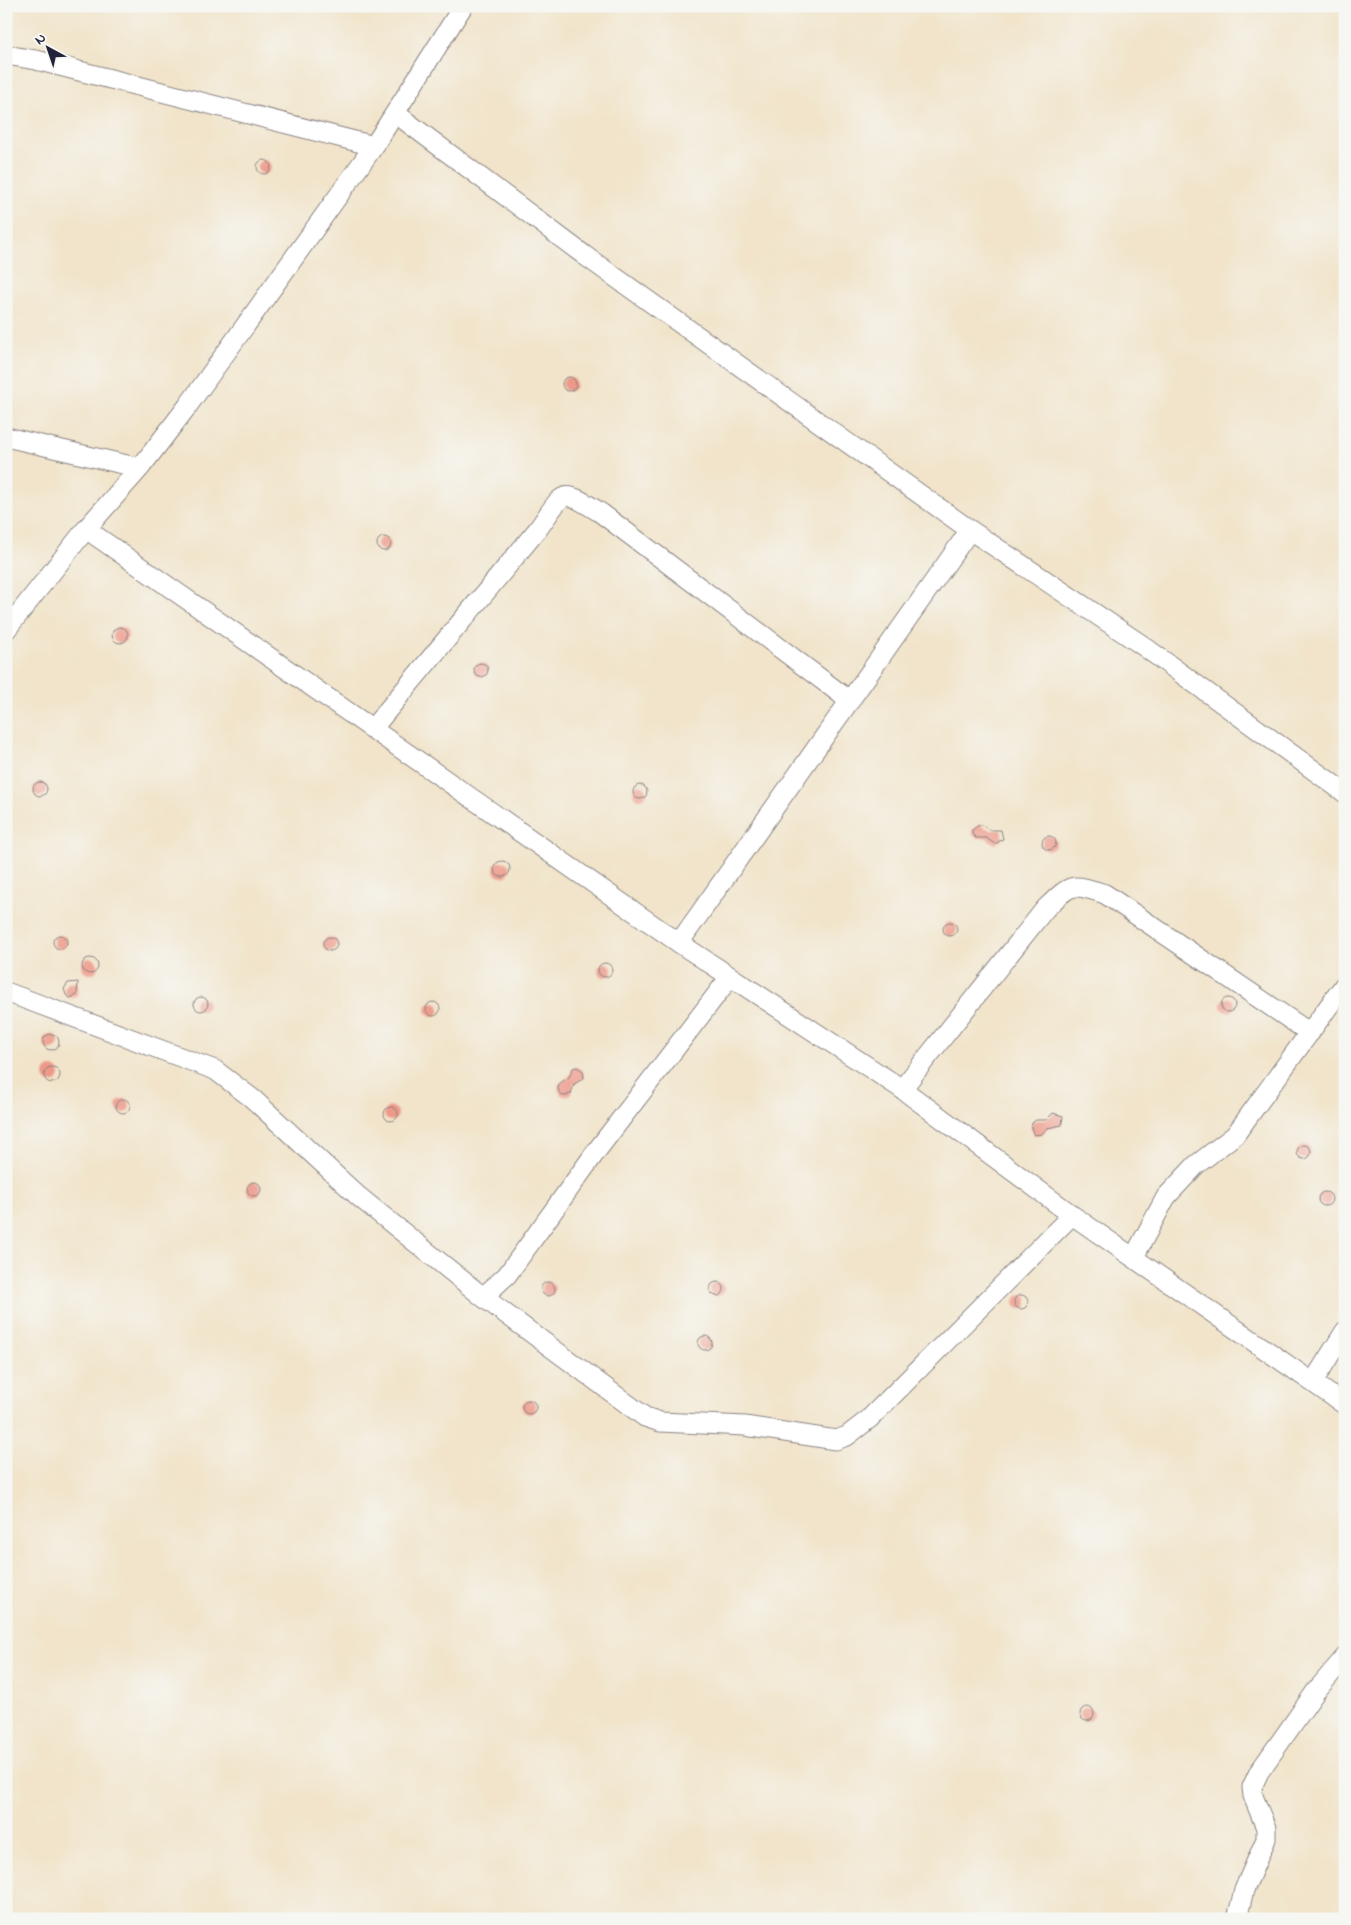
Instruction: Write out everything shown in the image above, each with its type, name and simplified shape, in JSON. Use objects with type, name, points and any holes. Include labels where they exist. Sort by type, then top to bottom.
[{"type":"street","points":[[6,630],[86,529],[140,468],[274,288],[374,146],[464,6]]},
{"type":"street","points":[[6,55],[36,60],[374,146]]},
{"type":"street","points":[[396,113],[584,255],[970,530],[1142,645],[1345,793]]},
{"type":"street","points":[[6,437],[140,468]]},
{"type":"street","points":[[372,729],[538,529],[558,500],[566,495],[572,495],[602,514],[850,701]]},
{"type":"street","points":[[86,529],[679,943],[902,1089],[1072,1215],[1345,1405]]},
{"type":"street","points":[[679,943],[970,530]]},
{"type":"street","points":[[902,1089],[1045,909],[1064,891],[1078,886],[1105,894],[1310,1033]]},
{"type":"street","points":[[483,1296],[507,1275],[598,1149],[730,977]]},
{"type":"street","points":[[1134,1257],[1166,1196],[1196,1165],[1236,1136],[1345,984]]},
{"type":"street","points":[[6,992],[215,1070],[253,1099],[358,1196],[483,1296],[644,1417],[660,1422],[746,1426],[836,1440],[847,1436],[869,1419],[1072,1215]]},
{"type":"street","points":[[1313,1382],[1345,1331]]},
{"type":"street","points":[[1237,1919],[1244,1890],[1266,1839],[1266,1828],[1253,1796],[1252,1786],[1258,1772],[1310,1698],[1345,1657]]},
{"type":"building","points":[[261,160],[267,160],[271,167],[267,174],[261,174],[257,170],[257,164]]},
{"type":"building","points":[[566,377],[572,377],[576,384],[572,391],[566,391],[562,387],[562,381]]},
{"type":"building","points":[[381,537],[387,537],[391,544],[387,551],[381,551],[377,547],[377,541]]},
{"type":"building","points":[[120,627],[128,635],[120,643],[112,635]]},
{"type":"building","points":[[478,663],[484,663],[488,670],[484,677],[478,677],[474,673],[474,667]]},
{"type":"building","points":[[37,782],[43,782],[47,789],[43,796],[37,796],[33,792],[33,786]]},
{"type":"building","points":[[637,785],[643,785],[647,792],[643,799],[637,799],[633,795],[633,789]]},
{"type":"building","points":[[980,824],[990,830],[1001,830],[1003,839],[995,844],[986,838],[976,838],[972,834],[972,830]]},
{"type":"building","points":[[1046,836],[1052,836],[1056,843],[1052,850],[1046,850],[1042,846],[1042,840]]},
{"type":"building","points":[[502,861],[510,869],[502,877],[494,869]]},
{"type":"building","points":[[947,922],[953,922],[957,929],[953,936],[947,936],[943,932],[943,926]]},
{"type":"building","points":[[57,935],[63,935],[67,942],[63,949],[57,949],[53,945],[53,939]]},
{"type":"building","points":[[327,937],[333,937],[337,944],[333,951],[327,951],[323,947],[323,941]]},
{"type":"building","points":[[90,958],[98,966],[90,974],[82,966]]},
{"type":"building","points":[[602,963],[608,963],[612,970],[608,977],[602,977],[598,973],[598,967]]},
{"type":"building","points":[[78,982],[77,995],[70,998],[66,995],[64,989],[68,983]]},
{"type":"building","points":[[198,997],[204,997],[208,1004],[204,1011],[198,1011],[194,1007],[194,1001]]},
{"type":"building","points":[[1225,998],[1231,998],[1235,1005],[1231,1012],[1225,1012],[1221,1008],[1221,1002]]},
{"type":"building","points":[[430,1002],[436,1002],[440,1009],[436,1016],[430,1016],[426,1012],[426,1006]]},
{"type":"building","points":[[51,1034],[59,1042],[51,1050],[43,1042]]},
{"type":"building","points":[[52,1067],[60,1075],[52,1083],[44,1075]]},
{"type":"building","points":[[577,1067],[583,1071],[584,1078],[574,1084],[571,1094],[561,1095],[558,1089],[559,1084],[569,1077],[573,1068]]},
{"type":"building","points":[[120,1099],[126,1099],[130,1106],[126,1113],[120,1113],[116,1109],[116,1103]]},
{"type":"building","points":[[388,1107],[394,1107],[398,1114],[394,1121],[388,1121],[384,1117],[384,1111]]},
{"type":"building","points":[[1053,1113],[1063,1116],[1062,1125],[1047,1128],[1042,1134],[1034,1135],[1031,1128],[1032,1123],[1036,1120],[1046,1120]]},
{"type":"building","points":[[1301,1145],[1307,1145],[1311,1152],[1307,1159],[1301,1159],[1297,1155],[1297,1149]]},
{"type":"building","points":[[251,1182],[257,1182],[261,1189],[257,1196],[251,1196],[247,1192],[247,1186]]},
{"type":"building","points":[[1322,1192],[1328,1192],[1332,1199],[1328,1206],[1322,1206],[1318,1202],[1318,1196]]},
{"type":"building","points":[[545,1282],[551,1282],[555,1289],[551,1296],[545,1296],[541,1292],[541,1286]]},
{"type":"building","points":[[714,1282],[720,1282],[724,1289],[720,1296],[714,1296],[710,1292],[710,1286]]},
{"type":"building","points":[[1018,1295],[1024,1295],[1028,1302],[1024,1309],[1018,1309],[1014,1305],[1014,1299]]},
{"type":"building","points":[[702,1336],[708,1336],[712,1343],[708,1350],[702,1350],[698,1346],[698,1340]]},
{"type":"building","points":[[526,1400],[532,1400],[536,1407],[532,1414],[526,1414],[522,1410],[522,1404]]},
{"type":"building","points":[[1084,1707],[1090,1707],[1094,1714],[1090,1721],[1084,1721],[1080,1717],[1080,1711]]}]
